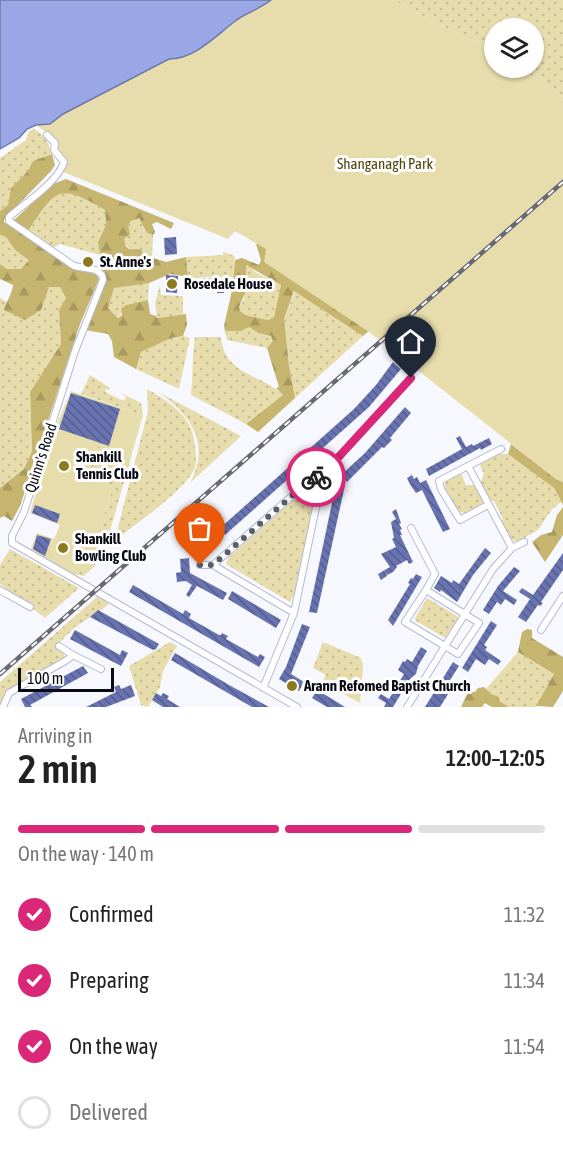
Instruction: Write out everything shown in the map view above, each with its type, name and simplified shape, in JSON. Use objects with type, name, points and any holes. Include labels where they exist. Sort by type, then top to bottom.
[{"type":"street","name":"Quinn's Road","points":[[47,135],[55,143],[54,150],[64,162],[63,167],[55,178],[9,217],[9,221],[74,266],[96,270],[102,275],[103,280],[75,351],[24,512],[12,537],[12,543],[297,707]]},
{"type":"street","points":[[213,565],[309,481],[323,474],[411,378]]},
{"type":"street","points":[[488,505],[460,520],[441,489],[439,481],[501,449]]},
{"type":"street","points":[[468,466],[512,549]]},
{"type":"street","points":[[263,688],[294,614],[323,474]]},
{"type":"street","points":[[411,528],[435,574],[405,622],[458,654],[479,623],[426,590]]},
{"type":"street","points":[[407,707],[493,569],[512,549],[524,542]]},
{"type":"street","points":[[200,565],[213,565],[294,614]]},
{"type":"street","points":[[0,590],[30,606]]},
{"type":"street","points":[[542,630],[563,596]]},
{"type":"street","points":[[59,646],[101,669]]},
{"type":"street","points":[[3,707],[9,693],[72,655]]},
{"type":"green space","name":"Shanganagh Park","points":[[271,0],[393,0],[484,46],[484,78],[535,78],[563,97],[563,482],[556,479],[369,332],[264,262],[266,249],[235,231],[228,239],[61,171],[63,167],[48,134],[36,125],[50,124],[63,114],[169,59],[188,55],[238,19]]},
{"type":"green space","points":[[393,0],[563,0],[563,97],[535,78],[544,78],[544,18],[484,18],[484,46],[470,38],[469,40]]},
{"type":"green space","points":[[34,129],[46,139],[52,154],[33,161],[27,172],[11,188],[8,205],[0,211],[0,158],[26,140],[29,131]]},
{"type":"green space","points":[[52,154],[55,165],[51,171],[4,219],[4,222],[76,270],[96,274],[99,279],[80,324],[20,506],[12,521],[4,516],[0,518],[0,488],[24,469],[32,451],[30,392],[61,344],[59,310],[66,298],[60,287],[49,287],[41,310],[25,320],[4,310],[13,285],[0,279],[0,264],[7,269],[21,269],[29,260],[15,250],[6,237],[0,235],[0,211],[8,205],[11,188],[27,172],[33,161]]},
{"type":"green space","points":[[66,179],[174,223],[171,229],[157,222],[152,224],[155,232],[153,235],[147,233],[139,218],[128,225],[130,234],[124,239],[129,249],[141,250],[144,255],[166,262],[186,257],[188,277],[170,274],[149,283],[114,288],[108,308],[118,318],[122,315],[121,309],[126,305],[148,300],[150,314],[157,318],[186,314],[187,325],[183,336],[171,338],[141,352],[136,369],[114,357],[112,341],[108,334],[85,330],[104,282],[97,269],[100,255],[98,242],[106,225],[105,210],[67,193],[59,194],[52,199],[28,231],[13,221],[53,184]]},
{"type":"green space","points":[[63,192],[82,196],[105,210],[106,225],[98,242],[100,255],[60,244],[53,248],[28,231],[51,197]]},
{"type":"green space","points":[[139,218],[147,233],[153,235],[152,257],[131,249],[124,239],[129,234],[128,225]]},
{"type":"green space","points":[[0,235],[6,237],[15,250],[30,259],[21,269],[7,269],[0,264]]},
{"type":"green space","points":[[256,244],[265,244],[390,313],[363,336],[294,291],[284,319],[295,398],[258,432],[246,424],[283,395],[276,388],[279,387],[267,348],[273,341],[271,336],[258,333],[249,327],[241,331],[225,331],[224,326],[232,290],[235,260],[242,258],[259,265],[261,260]],"holes":[[[246,265],[281,285],[274,317],[268,320],[245,315],[240,311],[239,307],[246,291]]]},
{"type":"green space","points":[[223,252],[235,256],[233,277],[201,277],[200,292],[183,292],[183,277],[188,277],[186,257],[223,255]]},
{"type":"green space","points":[[246,264],[257,273],[281,285],[274,317],[268,320],[244,315],[239,311],[244,300]]},
{"type":"green space","points":[[149,283],[148,300],[126,305],[118,318],[108,308],[114,287]]},
{"type":"green space","points":[[160,285],[161,295],[183,296],[183,314],[157,318],[155,303]]},
{"type":"green space","points":[[48,287],[60,287],[66,298],[59,310],[61,344],[30,392],[32,451],[24,469],[0,488],[0,298],[6,302],[5,310]]},
{"type":"green space","points":[[295,291],[363,336],[295,398],[284,319]]},
{"type":"green space","points":[[249,327],[258,333],[271,336],[274,341],[267,348],[227,340],[225,331],[236,331]]},
{"type":"green space","points":[[183,336],[190,338],[179,389],[136,369],[141,352],[171,338]]},
{"type":"green space","points":[[195,337],[221,337],[224,350],[236,367],[283,395],[246,424],[191,395]]},
{"type":"green space","points":[[90,375],[110,388],[105,392],[124,401],[126,397],[121,393],[141,403],[143,415],[102,559],[84,576],[68,573],[71,569],[88,572],[113,487],[81,476],[92,444],[129,457],[142,415],[81,394]]},
{"type":"green space","points":[[147,389],[172,405],[185,419],[193,436],[196,464],[180,487],[121,536],[116,535],[148,411]]},
{"type":"green space","name":"Shankill Tennis Club","points":[[71,391],[142,415],[129,457],[92,445],[82,475],[113,487],[88,573],[71,569],[68,573],[30,551],[37,533],[54,539],[60,525],[30,513],[54,431]]},
{"type":"green space","points":[[158,392],[241,436],[190,483],[196,469],[198,455],[198,443],[194,431],[180,410]]},
{"type":"green space","points":[[511,444],[563,482],[563,505],[554,488],[508,454]]},
{"type":"green space","points":[[497,454],[508,454],[554,488],[561,502],[552,509],[538,530],[517,542],[509,538],[500,524],[503,519],[494,501],[489,500],[480,483],[484,474],[479,463]]},
{"type":"green space","points":[[461,473],[466,485],[475,485],[483,501],[482,505],[464,513],[456,511],[444,489],[446,480]]},
{"type":"green space","points":[[312,483],[318,487],[297,589],[290,602],[226,564],[228,558]]},
{"type":"green space","points":[[563,507],[563,535],[545,562],[532,542],[541,535],[552,532],[557,515]]},
{"type":"green space","points":[[10,549],[79,588],[45,618],[0,584],[0,565]]},
{"type":"green space","points":[[98,596],[109,603],[75,627],[55,647],[63,651],[65,658],[11,688],[0,704],[0,682]]},
{"type":"green space","points":[[427,598],[457,616],[458,619],[445,638],[416,621],[415,618]]},
{"type":"green space","points":[[527,629],[532,630],[532,638],[563,657],[563,691],[553,707],[536,706],[554,674],[518,652],[522,632]]},
{"type":"green space","points":[[170,642],[177,646],[163,671],[160,687],[148,707],[141,705],[129,666]]},
{"type":"green space","points":[[323,642],[361,658],[363,666],[360,703],[322,682],[326,675],[313,668]]},
{"type":"green space","points":[[518,652],[554,674],[536,707],[492,707],[477,699]]},
{"type":"green space","points":[[484,687],[509,707],[492,707],[485,703],[482,707],[461,707],[468,692],[475,692],[478,688]]},
{"type":"water","points":[[0,0],[271,0],[238,19],[206,45],[188,55],[169,59],[63,114],[50,124],[36,125],[27,129],[19,138],[0,149]]},
{"type":"building","points":[[176,237],[177,254],[165,255],[164,238]]},
{"type":"building","name":"Rosedale House","points":[[166,275],[178,276],[177,293],[166,292]]},
{"type":"building","points":[[203,278],[231,279],[231,285],[225,284],[224,293],[217,293],[217,284],[202,284]]},
{"type":"building","points":[[393,362],[401,369],[369,407],[225,535],[219,529],[354,409]]},
{"type":"building","points":[[71,393],[120,409],[109,446],[59,429]]},
{"type":"building","points":[[405,407],[411,413],[390,438],[392,440],[347,482],[341,475],[365,453]]},
{"type":"building","points":[[460,436],[466,447],[489,438],[492,444],[481,450],[480,448],[429,476],[426,469],[462,449],[456,438]]},
{"type":"building","points":[[412,475],[414,479],[417,477],[420,483],[426,480],[450,529],[443,532],[422,490],[416,493],[411,486],[407,478]]},
{"type":"building","points":[[336,484],[345,485],[317,613],[309,612]]},
{"type":"building","points":[[35,505],[60,514],[57,523],[32,513]]},
{"type":"building","points":[[396,509],[402,529],[400,530],[402,535],[400,535],[413,562],[409,564],[407,560],[396,566],[393,572],[387,575],[385,572],[387,576],[381,580],[378,574],[390,567],[381,554],[396,547],[392,539],[394,538],[391,522],[396,519],[392,512]]},
{"type":"building","points":[[213,528],[218,534],[194,554],[189,548]]},
{"type":"building","points":[[37,535],[51,539],[45,556],[33,549]]},
{"type":"building","points":[[485,548],[491,553],[473,575],[457,602],[441,590],[440,592],[434,588],[441,576],[452,583],[453,580],[459,584]]},
{"type":"building","points":[[563,553],[563,570],[541,602],[543,603],[538,605],[526,622],[518,617],[530,599],[519,592],[522,588],[533,595]]},
{"type":"building","points":[[189,558],[190,573],[227,593],[223,600],[197,586],[189,597],[186,595],[192,585],[186,581],[177,582],[176,573],[181,572],[180,559]]},
{"type":"building","points":[[514,567],[520,571],[503,591],[517,600],[514,605],[505,599],[501,605],[497,602],[489,614],[483,610],[498,586]]},
{"type":"building","points":[[416,574],[422,577],[393,626],[388,620],[410,584],[408,583],[411,578],[413,579]]},
{"type":"building","points":[[133,585],[183,614],[185,610],[191,614],[189,618],[219,635],[222,633],[228,636],[226,639],[258,657],[260,654],[265,657],[259,667],[129,592]]},
{"type":"building","points":[[232,591],[281,620],[276,628],[228,599]]},
{"type":"building","points":[[98,610],[159,644],[156,649],[153,650],[90,617]]},
{"type":"building","points":[[491,621],[497,625],[484,645],[487,647],[485,650],[501,661],[498,665],[489,659],[485,665],[476,659],[468,672],[462,668]]},
{"type":"building","points":[[302,624],[310,627],[291,674],[304,682],[299,691],[279,679],[286,667]]},
{"type":"building","points":[[75,630],[120,655],[122,650],[128,653],[121,666],[70,639]]},
{"type":"building","points":[[421,647],[427,651],[416,674],[410,679],[393,707],[384,707],[386,703],[378,698],[381,694],[389,699],[404,674],[398,670],[403,661],[407,659],[412,662]]},
{"type":"building","points":[[175,653],[269,707],[252,707],[171,660]]},
{"type":"building","points":[[453,662],[459,666],[445,688],[450,691],[440,707],[425,707]]},
{"type":"building","points":[[83,666],[88,673],[30,705],[32,707],[25,707],[21,699]]},
{"type":"building","points":[[119,685],[121,689],[131,685],[135,696],[106,707],[86,707],[116,692],[114,687]]},
{"type":"building","points":[[317,690],[345,707],[327,707],[312,698]]},
{"type":"building","points":[[156,693],[169,696],[167,699],[180,707],[163,707],[152,700]]},
{"type":"railway","points":[[0,674],[563,182]]},
{"type":"way so far","points":[[200,565],[213,565],[316,477]]},
{"type":"place","name":"St. Anne's","points":[[88,262]]},
{"type":"place","name":"Rosedale House","points":[[172,284]]},
{"type":"place","name":"Shankill Tennis Club","points":[[64,466]]},
{"type":"place","name":"Shankill Bowling Club","points":[[63,548]]},
{"type":"place","name":"Arann Refomed Baptist Church","points":[[292,686]]},
{"type":"route","points":[[316,477],[323,474],[411,378]]}]
